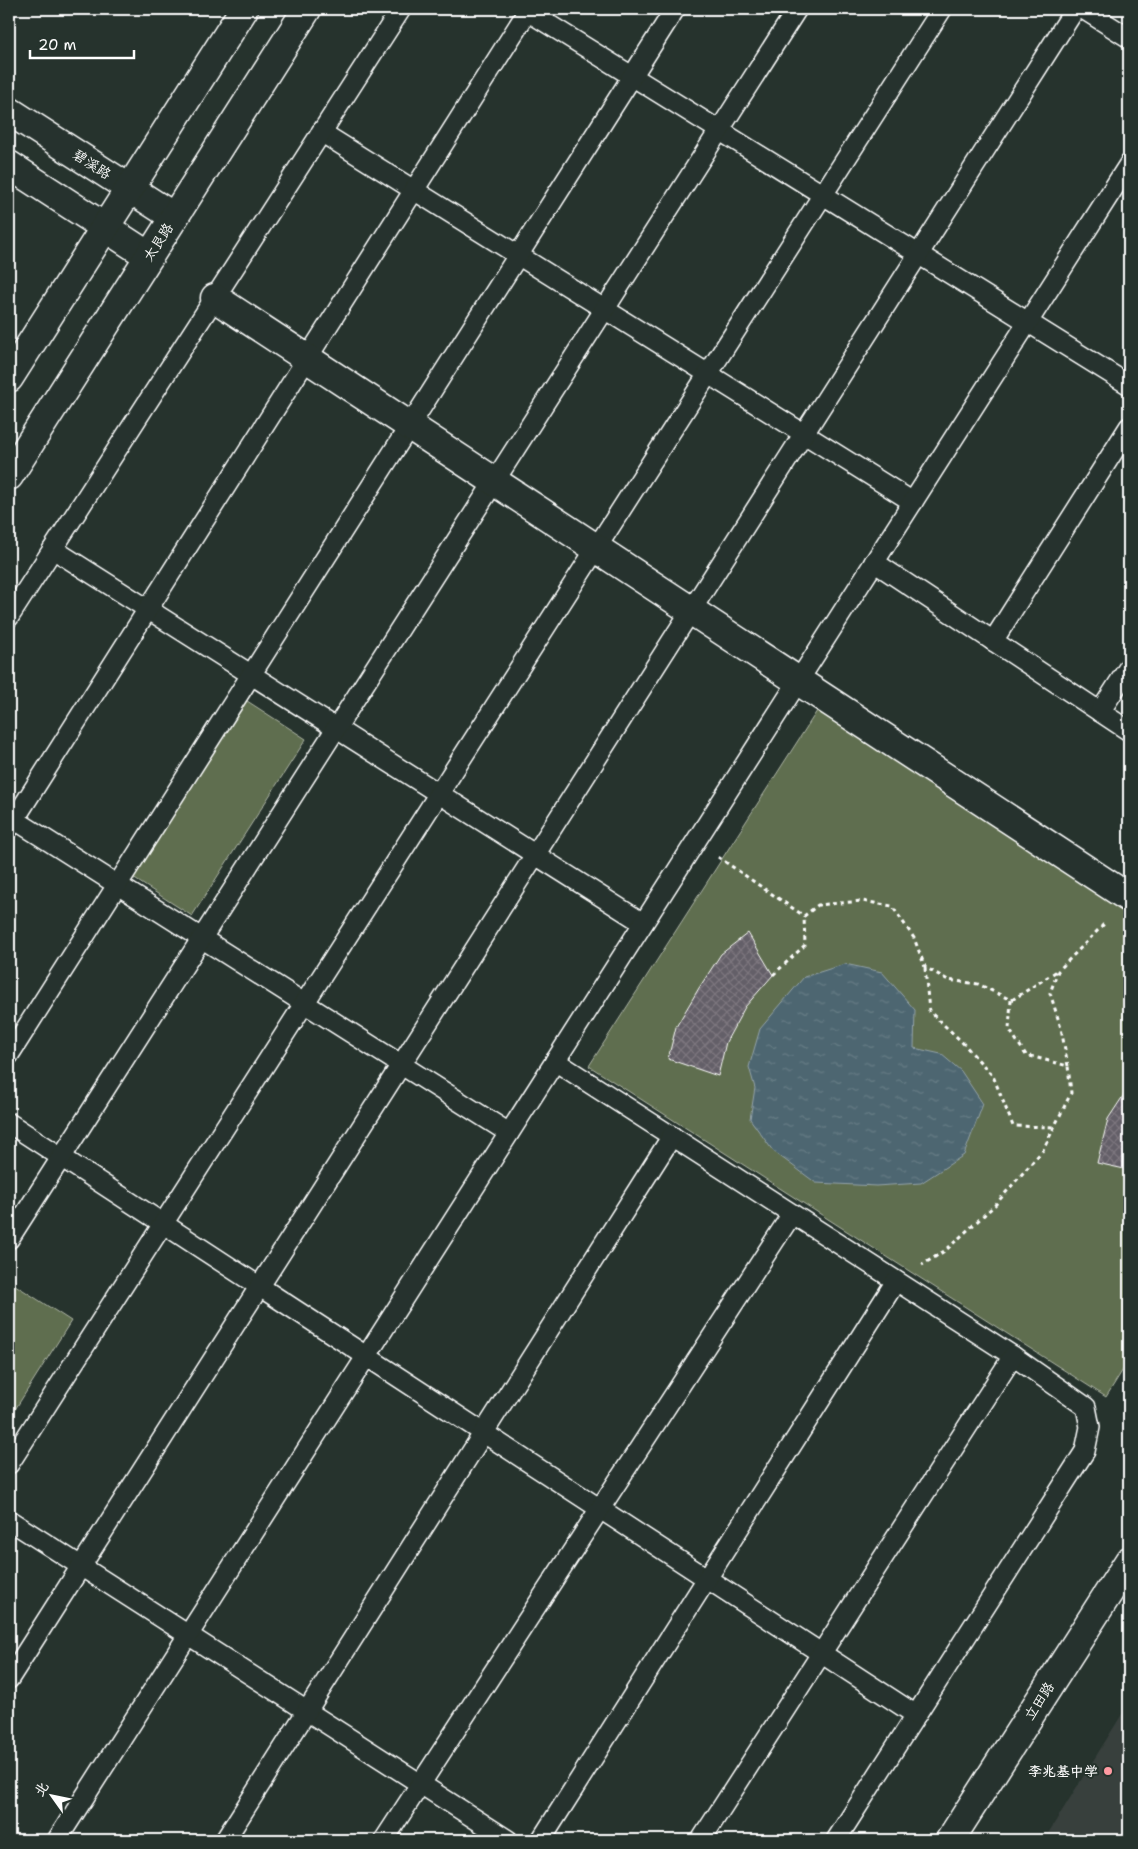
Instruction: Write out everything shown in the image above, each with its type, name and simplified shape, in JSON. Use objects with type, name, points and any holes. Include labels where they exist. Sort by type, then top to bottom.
[{"type":"street","points":[[9,378],[244,9]]},
{"type":"street","name":"太艮路","points":[[9,476],[307,9]]},
{"type":"street","name":"碧溪路","points":[[9,111],[174,217]]},
{"type":"street","points":[[9,165],[149,256]]},
{"type":"street","points":[[215,298],[1128,897]]},
{"type":"street","name":"立田路","points":[[950,1840],[1129,1561]]},
{"type":"lane","points":[[9,618],[401,9]]},
{"type":"lane","points":[[509,1133],[201,938],[11,821],[308,358],[527,9],[1129,386]]},
{"type":"lane","points":[[9,1055],[675,9]]},
{"type":"lane","points":[[9,1239],[797,9]]},
{"type":"lane","points":[[9,1464],[942,9]]},
{"type":"lane","points":[[9,1679],[1075,9]]},
{"type":"lane","points":[[1083,9],[1129,38]]},
{"type":"lane","points":[[321,132],[913,502]]},
{"type":"lane","points":[[57,1840],[1129,164]]},
{"type":"lane","points":[[993,641],[1129,427]]},
{"type":"lane","points":[[53,549],[643,923]]},
{"type":"lane","points":[[874,562],[1129,731]]},
{"type":"lane","points":[[1100,712],[1129,667]]},
{"type":"lane","points":[[555,1061],[1013,1356],[1086,1407],[1090,1427],[1084,1451],[836,1840]]},
{"type":"lane","points":[[9,1123],[916,1715]]},
{"type":"lane","points":[[225,1840],[672,1136]]},
{"type":"lane","points":[[384,1840],[792,1214]]},
{"type":"lane","points":[[541,1840],[896,1281]]},
{"type":"lane","points":[[701,1840],[1013,1356]]},
{"type":"lane","points":[[9,1520],[508,1840]]},
{"type":"path","points":[[696,840],[804,916]]},
{"type":"path","points":[[1011,1000],[1058,971],[1128,897]]},
{"type":"path","points":[[804,916],[818,905],[862,901],[892,906],[914,938],[925,967],[929,1011],[993,1076],[1013,1126],[1054,1127]]},
{"type":"path","points":[[773,975],[805,946],[804,916]]},
{"type":"path","points":[[925,967],[948,980],[978,984],[1011,1000]]},
{"type":"path","points":[[896,1281],[946,1250],[995,1205],[1043,1150],[1071,1093],[1061,1028],[1050,993],[1058,971]]},
{"type":"path","points":[[1011,1000],[1009,1029],[1026,1055],[1068,1066]]},
{"type":"shaded area","name":"李兆基中学","points":[[1129,1703],[1129,1840],[1044,1840]]},
{"type":"green space","points":[[244,699],[306,739],[192,916],[130,876]]},
{"type":"green space","points":[[817,711],[1129,911],[1129,1360],[1106,1397],[589,1066]]},
{"type":"green space","points":[[9,1281],[71,1321],[9,1419]]},
{"type":"water","points":[[845,964],[882,972],[915,1010],[914,1048],[941,1054],[961,1071],[983,1104],[964,1155],[921,1183],[876,1186],[816,1183],[773,1151],[750,1119],[755,1088],[749,1067],[760,1029],[804,977]]},
{"type":"building","points":[[748,933],[773,975],[745,1007],[726,1042],[718,1076],[668,1059],[676,1027],[699,988],[721,954]]},
{"type":"building","points":[[1129,1087],[1129,1170],[1097,1163],[1108,1119]]},
{"type":"place","name":"李兆基中学","points":[[1108,1771]]}]
